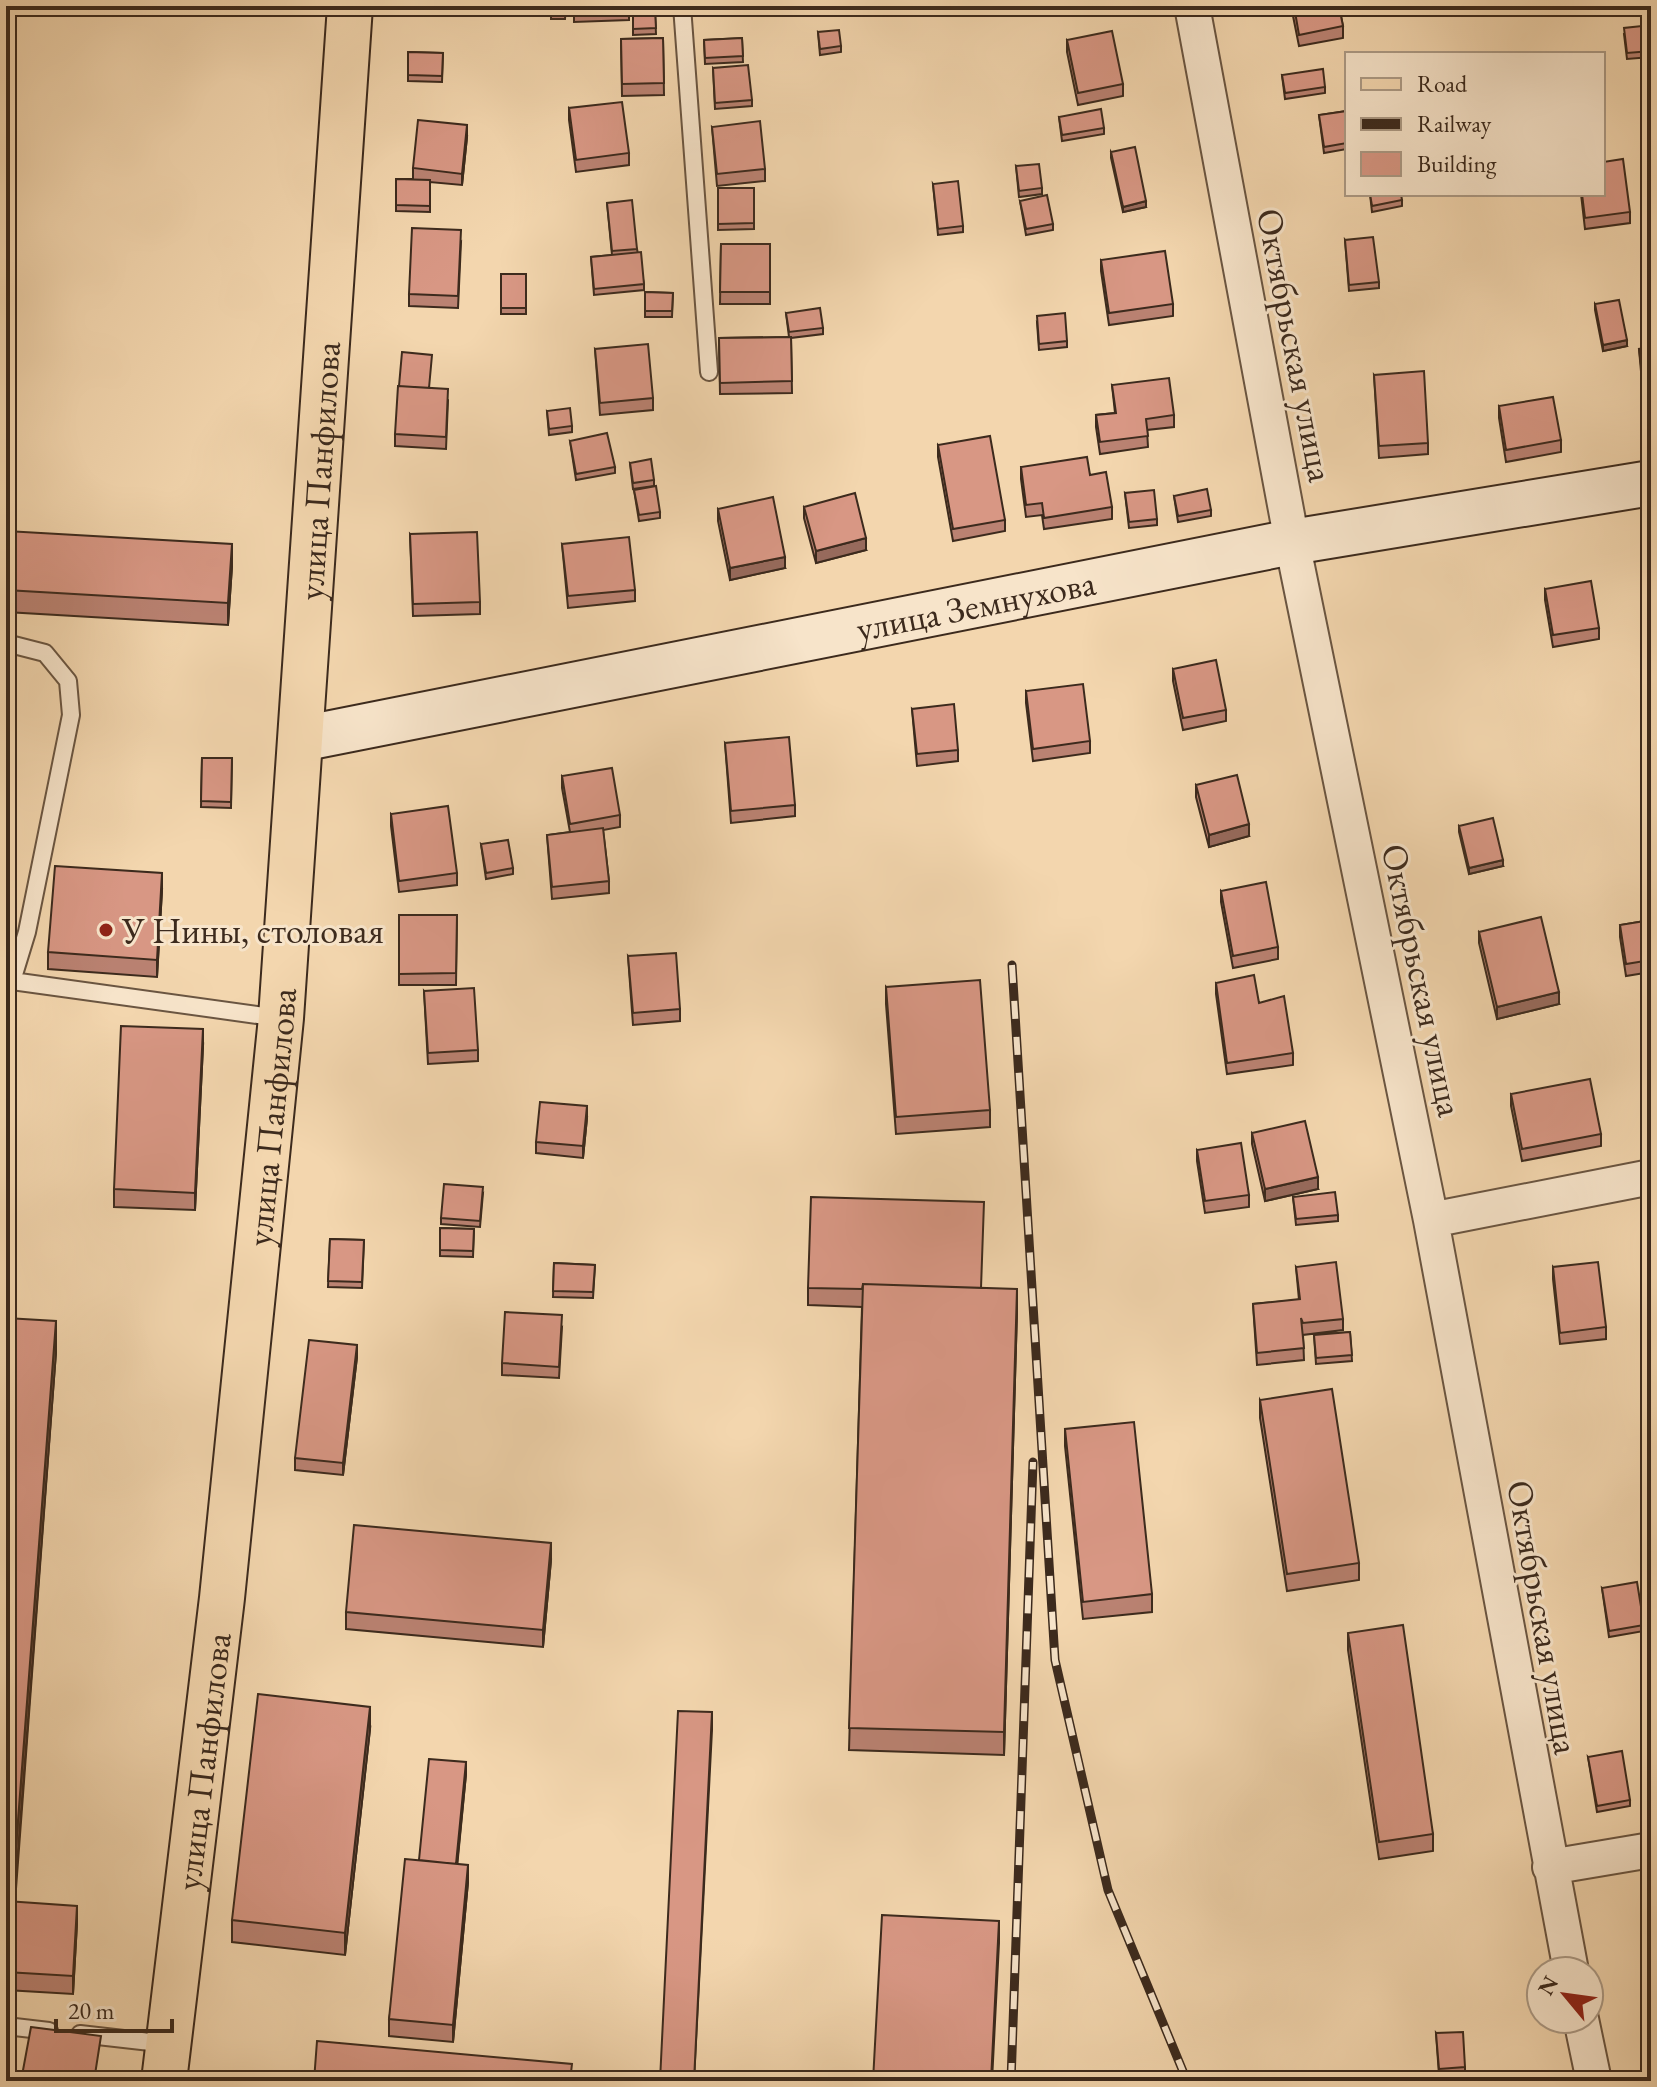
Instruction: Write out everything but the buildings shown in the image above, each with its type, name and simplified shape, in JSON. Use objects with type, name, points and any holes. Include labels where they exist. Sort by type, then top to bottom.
[{"type":"main road","name":"улица Панфилова","points":[[167,2062],[222,1598],[281,1018],[350,6]]},
{"type":"main road","name":"улица Земнухова","points":[[301,739],[1292,542],[1651,483]]},
{"type":"street","name":"Октябрьская улица","points":[[1192,6],[1292,542],[1431,1220],[1568,1955]]},
{"type":"street","points":[[1431,1220],[1651,1177]]},
{"type":"street","points":[[1550,1867],[1651,1850]]},
{"type":"street","points":[[1584,2035],[1594,2081]]},
{"type":"lane","points":[[682,6],[709,372]]},
{"type":"lane","points":[[6,643],[45,653],[68,681],[71,715],[27,932],[9,980],[281,1018]]},
{"type":"lane","points":[[6,2026],[167,2062]]},
{"type":"railway","points":[[1012,965],[1055,1660],[1108,1890],[1187,2081]]},
{"type":"railway","points":[[1011,2081],[1033,1462]]},
{"type":"place","name":"У Нины, столовая","points":[[106,930]]}]
